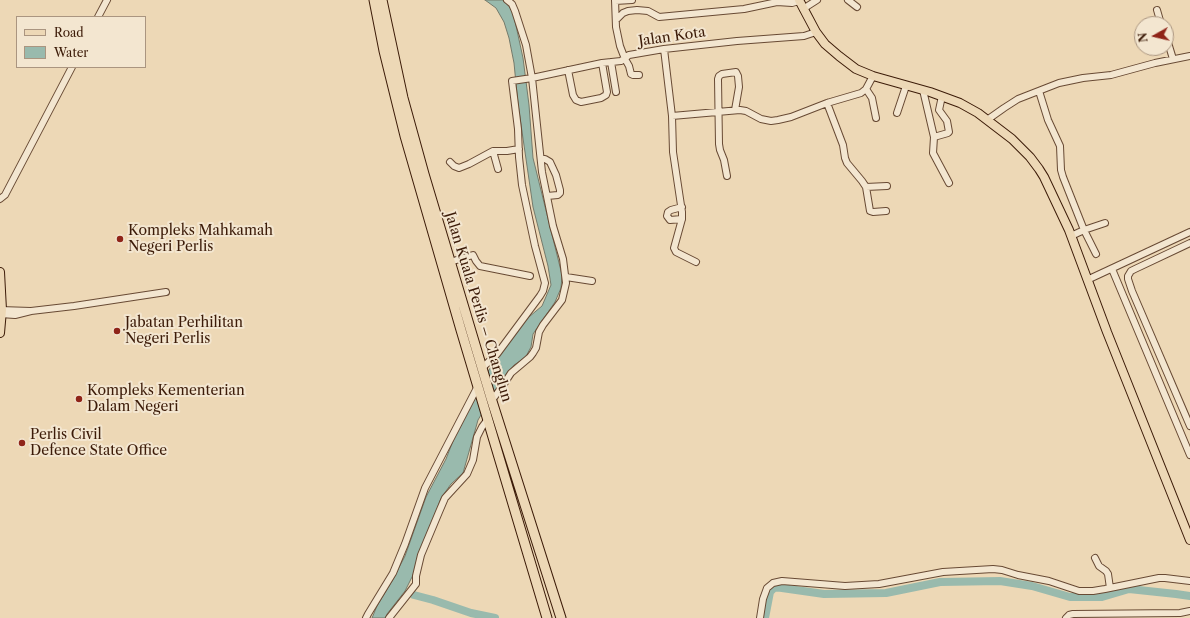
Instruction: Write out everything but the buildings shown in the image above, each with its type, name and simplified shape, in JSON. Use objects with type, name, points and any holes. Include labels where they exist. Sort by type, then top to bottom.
[{"type":"highway","name":"Jalan Kuala Perlis – Changlun","points":[[374,0],[384,51],[405,136],[547,618]]},
{"type":"highway","name":"Jalan Kuala Perlis – Changlun","points":[[382,0],[412,133],[491,399],[561,618]]},
{"type":"main road","points":[[799,0],[816,32],[825,44],[856,69],[872,76],[923,90],[960,103],[1012,138],[1039,169],[1071,236],[1190,540]]},
{"type":"main road","points":[[0,272],[2,286],[0,331]]},
{"type":"street","points":[[99,16],[107,0]]},
{"type":"street","points":[[491,399],[502,387],[511,373],[533,353],[536,348],[542,324],[562,300],[566,287],[563,259],[552,221],[540,159],[523,34],[512,4],[508,0]]},
{"type":"street","points":[[632,0],[615,1],[616,20],[618,39],[624,59],[629,66],[630,74],[639,75]]},
{"type":"street","points":[[616,20],[623,13],[637,10],[648,11],[656,16],[661,16],[740,9],[777,2],[794,3],[799,0]]},
{"type":"street","points":[[803,9],[817,0]]},
{"type":"street","points":[[848,0],[857,7]]},
{"type":"street","points":[[1157,10],[1159,16]]},
{"type":"street","name":"Jalan Kota","points":[[519,149],[512,81],[602,63],[621,61],[629,55],[664,49],[737,41],[804,36],[816,32]]},
{"type":"street","points":[[664,49],[672,116],[673,152],[682,207],[682,219],[674,248],[676,252],[696,262]]},
{"type":"street","points":[[987,120],[1018,99],[1071,80],[1111,75],[1150,64],[1190,56]]},
{"type":"street","points":[[611,62],[616,92]]},
{"type":"street","points":[[568,70],[573,95],[576,100],[581,102],[600,98],[606,95],[607,92],[602,63]]},
{"type":"street","points":[[0,199],[5,195],[71,68]]},
{"type":"street","points":[[727,176],[724,160],[720,150],[718,79],[722,74],[736,72],[738,76],[739,87],[735,110]]},
{"type":"street","points":[[672,116],[735,110],[746,111],[766,120],[778,120],[861,93],[866,89],[872,76]]},
{"type":"street","points":[[896,113],[906,86]]},
{"type":"street","points":[[866,89],[872,98],[876,118]]},
{"type":"street","points":[[923,90],[934,137],[934,155],[949,183]]},
{"type":"street","points":[[1039,91],[1048,120],[1060,146],[1061,170],[1063,177],[1084,230],[1096,254]]},
{"type":"street","points":[[934,137],[949,132],[946,121],[939,110],[942,96]]},
{"type":"street","points":[[827,103],[843,145],[846,161],[866,187],[870,211],[886,211]]},
{"type":"street","points":[[450,162],[456,168],[463,167],[493,151],[519,149],[523,191],[545,283],[540,296],[493,359],[483,370]]},
{"type":"street","points":[[493,151],[498,169]]},
{"type":"street","points":[[540,159],[545,159],[550,162],[556,175],[560,190],[560,193],[558,194],[547,196]]},
{"type":"street","points":[[866,187],[887,186]]},
{"type":"street","points":[[682,207],[671,210],[668,212],[667,216],[670,220],[682,219]]},
{"type":"street","points":[[1071,236],[1105,223]]},
{"type":"street","points":[[1087,280],[1190,232]]},
{"type":"street","points":[[1190,243],[1131,271],[1128,276],[1132,291],[1190,426]]},
{"type":"street","points":[[450,262],[473,255],[476,262],[480,266],[530,276]]},
{"type":"street","points":[[1108,271],[1190,455]]},
{"type":"street","points":[[566,277],[592,281]]},
{"type":"street","points":[[2,286],[7,305],[15,312]]},
{"type":"street","points":[[1,312],[31,311],[74,306],[166,292]]},
{"type":"street","points":[[0,331],[7,318],[15,312]]},
{"type":"street","points":[[366,618],[393,573],[425,488],[478,386]]},
{"type":"street","points":[[389,618],[416,584],[418,568],[423,551],[445,498],[467,474],[473,460],[477,437],[488,418]]},
{"type":"street","points":[[1095,558],[1099,566],[1108,574],[1110,588]]},
{"type":"street","points":[[760,618],[763,599],[767,588],[773,583],[782,581],[845,586],[879,584],[943,572],[993,568],[1049,581],[1079,590],[1093,591],[1159,578],[1190,581]]},
{"type":"street","points":[[1066,618],[1073,614],[1181,616],[1190,611]]},
{"type":"water","points":[[485,0],[504,0],[513,12],[523,58],[529,105],[533,158],[562,275],[561,288],[555,302],[533,334],[531,347],[525,358],[514,365],[499,384],[478,420],[463,473],[451,484],[441,498],[413,575],[405,591],[387,614],[386,618],[372,618],[377,606],[405,556],[426,497],[446,459],[460,423],[480,384],[523,322],[542,306],[551,285],[548,266],[533,207],[518,104],[514,63],[509,38],[504,22],[496,8]]},
{"type":"waterway","points":[[765,618],[770,592],[775,587],[824,594],[886,593],[940,582],[1000,581],[1032,586],[1070,597],[1102,597],[1129,589],[1190,596]]},
{"type":"waterway","points":[[414,595],[471,613],[495,618]]},
{"type":"place","name":"Kompleks Mahkamah Negeri Perlis","points":[[120,239]]},
{"type":"place","name":"Jabatan Perhilitan Negeri Perlis","points":[[117,331]]},
{"type":"place","name":"Kompleks Kementerian Dalam Negeri","points":[[79,399]]},
{"type":"place","name":"Perlis Civil Defence State Office","points":[[22,443]]}]
